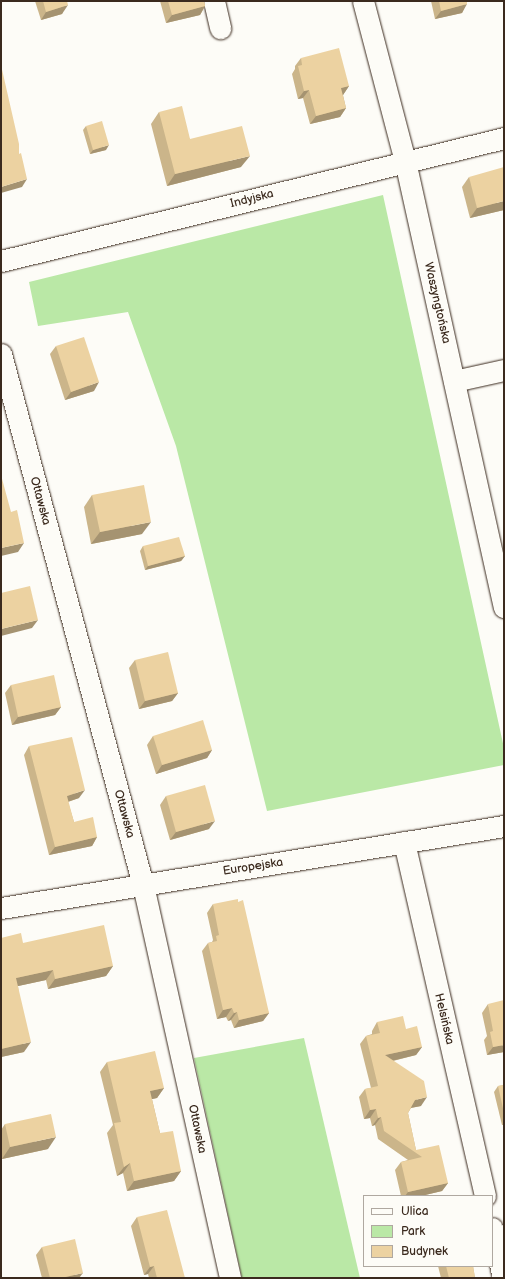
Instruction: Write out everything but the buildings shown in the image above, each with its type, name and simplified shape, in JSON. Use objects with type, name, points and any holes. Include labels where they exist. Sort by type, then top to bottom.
[{"type":"street","points":[[214,1],[220,28]]},
{"type":"street","name":"Waszyngtońska","points":[[363,1],[405,161],[503,599]]},
{"type":"street","name":"Indyjska","points":[[1,261],[504,138]]},
{"type":"street","name":"Ottawska","points":[[1,354],[143,885],[230,1278]]},
{"type":"street","points":[[454,381],[504,370]]},
{"type":"street","name":"Europejska","points":[[1,908],[504,826]]},
{"type":"street","name":"Helsińska","points":[[404,842],[485,1195]]},
{"type":"street","points":[[493,1233],[503,1278]]},
{"type":"green space","points":[[383,195],[504,748],[504,765],[267,811],[176,446],[128,312],[38,326],[29,282]]},
{"type":"green space","points":[[304,1038],[360,1278],[242,1278],[194,1058]]}]
